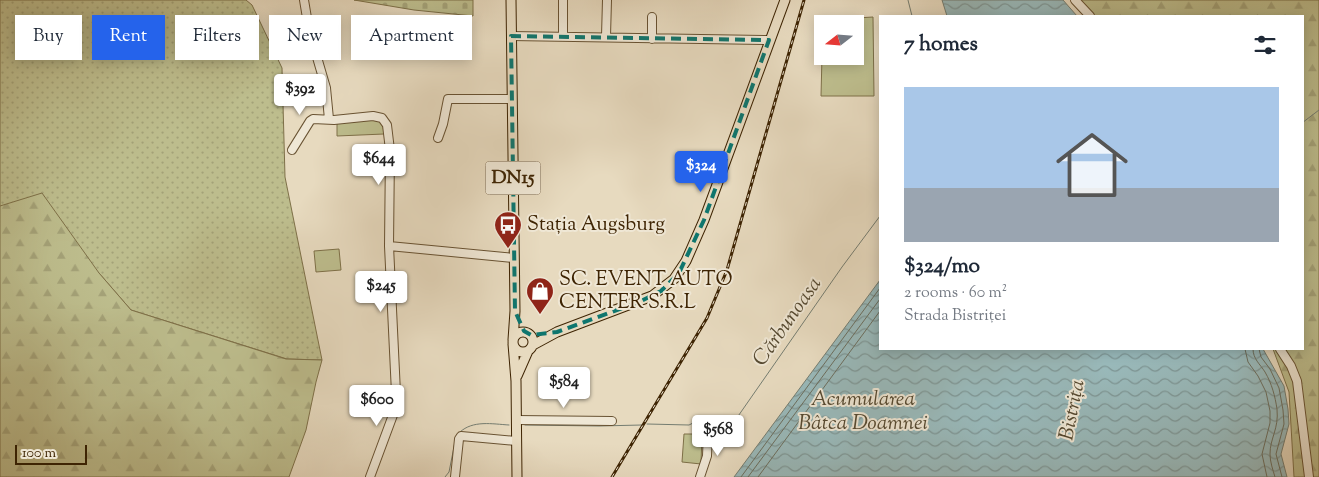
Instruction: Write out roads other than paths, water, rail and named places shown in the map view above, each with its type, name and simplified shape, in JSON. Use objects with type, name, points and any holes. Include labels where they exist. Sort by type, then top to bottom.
[{"type":"main road","name":"DN15","points":[[510,0],[515,311],[513,342],[516,381],[517,477]]},
{"type":"main road","points":[[557,332],[530,348],[519,351],[513,342],[515,334],[542,335],[557,332],[652,296],[665,287],[679,273],[704,220],[785,0]]},
{"type":"main road","name":"DN15","points":[[515,311],[533,340],[516,381]]},
{"type":"street","points":[[304,0],[309,30],[326,88],[329,119]]},
{"type":"street","points":[[562,36],[563,0]]},
{"type":"street","points":[[606,36],[607,0]]},
{"type":"street","points":[[1075,0],[1089,15]]},
{"type":"street","points":[[652,18],[652,38]]},
{"type":"street","points":[[511,36],[769,40]]},
{"type":"street","points":[[438,138],[448,99],[512,99]]},
{"type":"street","points":[[292,150],[313,119],[377,116],[385,121],[389,133],[389,246],[396,393],[393,415],[370,477]]},
{"type":"street","points":[[389,246],[514,258]]},
{"type":"street","points":[[1281,350],[1291,366],[1297,381],[1309,477]]},
{"type":"street","points":[[516,420],[612,421]]},
{"type":"street","points":[[700,477],[707,456],[708,431]]},
{"type":"street","points":[[456,477],[459,439],[461,436],[516,441]]},
{"type":"water","points":[[942,0],[1063,0],[1076,15],[947,15]]},
{"type":"water","name":"Acumularea Bâtca Doamnei","points":[[879,281],[879,350],[1264,350],[1284,386],[1288,409],[1289,424],[1281,454],[1287,477],[734,477]]},
{"type":"waterway","name":"Cărbunoasa","points":[[908,0],[912,15]]},
{"type":"waterway","points":[[1304,121],[1319,110]]},
{"type":"waterway","name":"Cărbunoasa","points":[[713,425],[722,431],[728,429],[734,422],[879,217]]},
{"type":"waterway","name":"Cărbunoasa","points":[[647,424],[689,425],[695,422],[707,423]]},
{"type":"waterway","points":[[460,432],[477,424],[509,425]]},
{"type":"waterway","name":"Cărbunoasa","points":[[525,425],[642,425]]},
{"type":"waterway","points":[[445,477],[449,472],[455,442]]},
{"type":"railway","points":[[612,477],[707,318],[727,270],[804,0]]},
{"type":"place","name":"Stația Augsburg","points":[[508,249]]},
{"type":"place","name":"SC. EVENT AUTO CENTER S.R.L","points":[[540,315]]},
{"type":"water label","name":"Bistrița","points":[[1073,410]]}]
